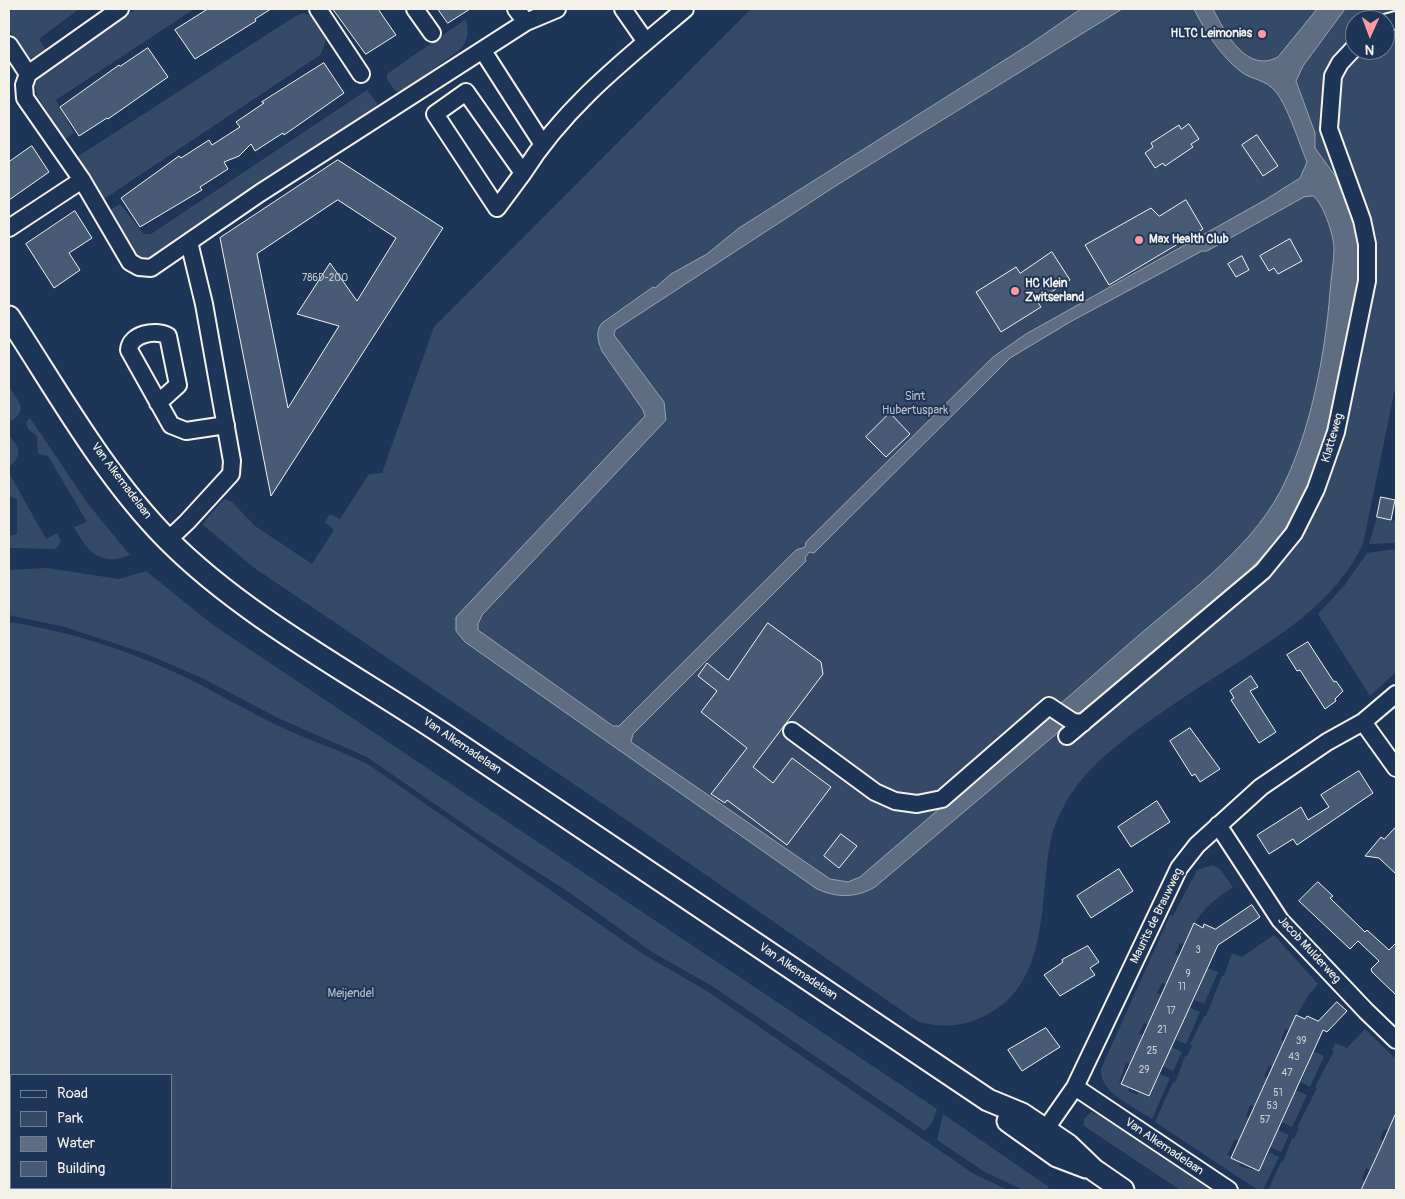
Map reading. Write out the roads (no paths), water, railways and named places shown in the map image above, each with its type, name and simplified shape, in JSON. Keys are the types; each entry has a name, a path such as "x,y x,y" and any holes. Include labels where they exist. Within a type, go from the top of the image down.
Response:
{"main road":[{"name":"Van Alkemadelaan","path":"9,317 108,469 140,510 168,540 255,612 394,701 988,1100 1022,1114 1068,1145 1094,1170 1123,1190"},
{"name":"Van Alkemadelaan","path":"988,1100 1013,1126 1059,1157 1094,1170"}],"street":[{"path":"120,9 28,74 24,86 25,98 82,180 130,262 139,267 151,268 160,264 260,193 526,22 556,9"},
{"path":"318,9 361,74"},
{"path":"415,9 432,33"},
{"path":"516,9 526,22"},
{"path":"623,9 646,42"},
{"path":"523,173 466,92 435,114 497,208 523,173 542,143 588,91 685,9"},
{"path":"9,46 28,74"},
{"path":"483,51 542,143"},
{"name":"Klatteweg","path":"792,731 875,792 895,801 917,804 942,799 1049,706 1074,727 1263,571 1281,552 1294,533 1316,489 1336,432 1367,281 1367,244 1362,220 1329,129 1333,76 1345,58"},
{"path":"9,228 82,180"},
{"path":"168,540 187,522 230,474 232,461 204,304 189,242"},
{"path":"158,403 171,426 180,430 226,425"},
{"name":"Maurits de Brauwweg","path":"1045,1130 1074,1087 1180,868 1197,845 1261,787 1327,742 1363,722 1396,694"},
{"path":"1363,722 1396,768"},
{"name":"Jacob Mulderweg","path":"1218,825 1280,920 1396,1040"},
{"name":"Van Alkemadelaan","path":"1074,1087 1229,1190"}],"water":[{"path":"1081,9 1122,9 837,185 615,330 614,335 664,402 666,420 482,615 478,624 478,630 613,726 619,726 796,550 805,547 806,542 993,357 1026,334 1265,200 1300,178 1307,162 1289,116 1276,92 1263,82 1244,74 1226,58 1208,34 1194,9 1213,9 1230,39 1238,48 1256,60 1267,61 1278,57 1317,9 1345,9 1303,66 1296,81 1315,133 1315,148 1336,177 1352,217 1358,240 1360,276 1344,364 1329,425 1308,487 1282,534 1249,571 875,887 854,895 832,894 817,889 465,642 456,631 456,617 645,416 643,410 602,351 598,340 598,333 602,323 653,287 655,288 671,274 707,254 739,228 1030,44","holes":["1313,196 1317,199 1327,220 1334,248 1328,317 1320,368 1308,421 1300,446 1291,470 1266,514 1232,554 1192,591 860,877 848,882 830,879 631,742 633,734 806,561 805,558 809,552 814,553 1010,358 1070,322 1202,251 1207,251 1304,197"]}],"place":[{"name":"HLTC Leimonias","path":"1262,34"},
{"name":"Max Health Club","path":"1139,240"},
{"name":"HC Klein Zwitserland","path":"1015,291"}],"park label":[{"name":"Sint Hubertuspark","path":"915,404"},
{"name":"Meijendel","path":"351,994"}]}
